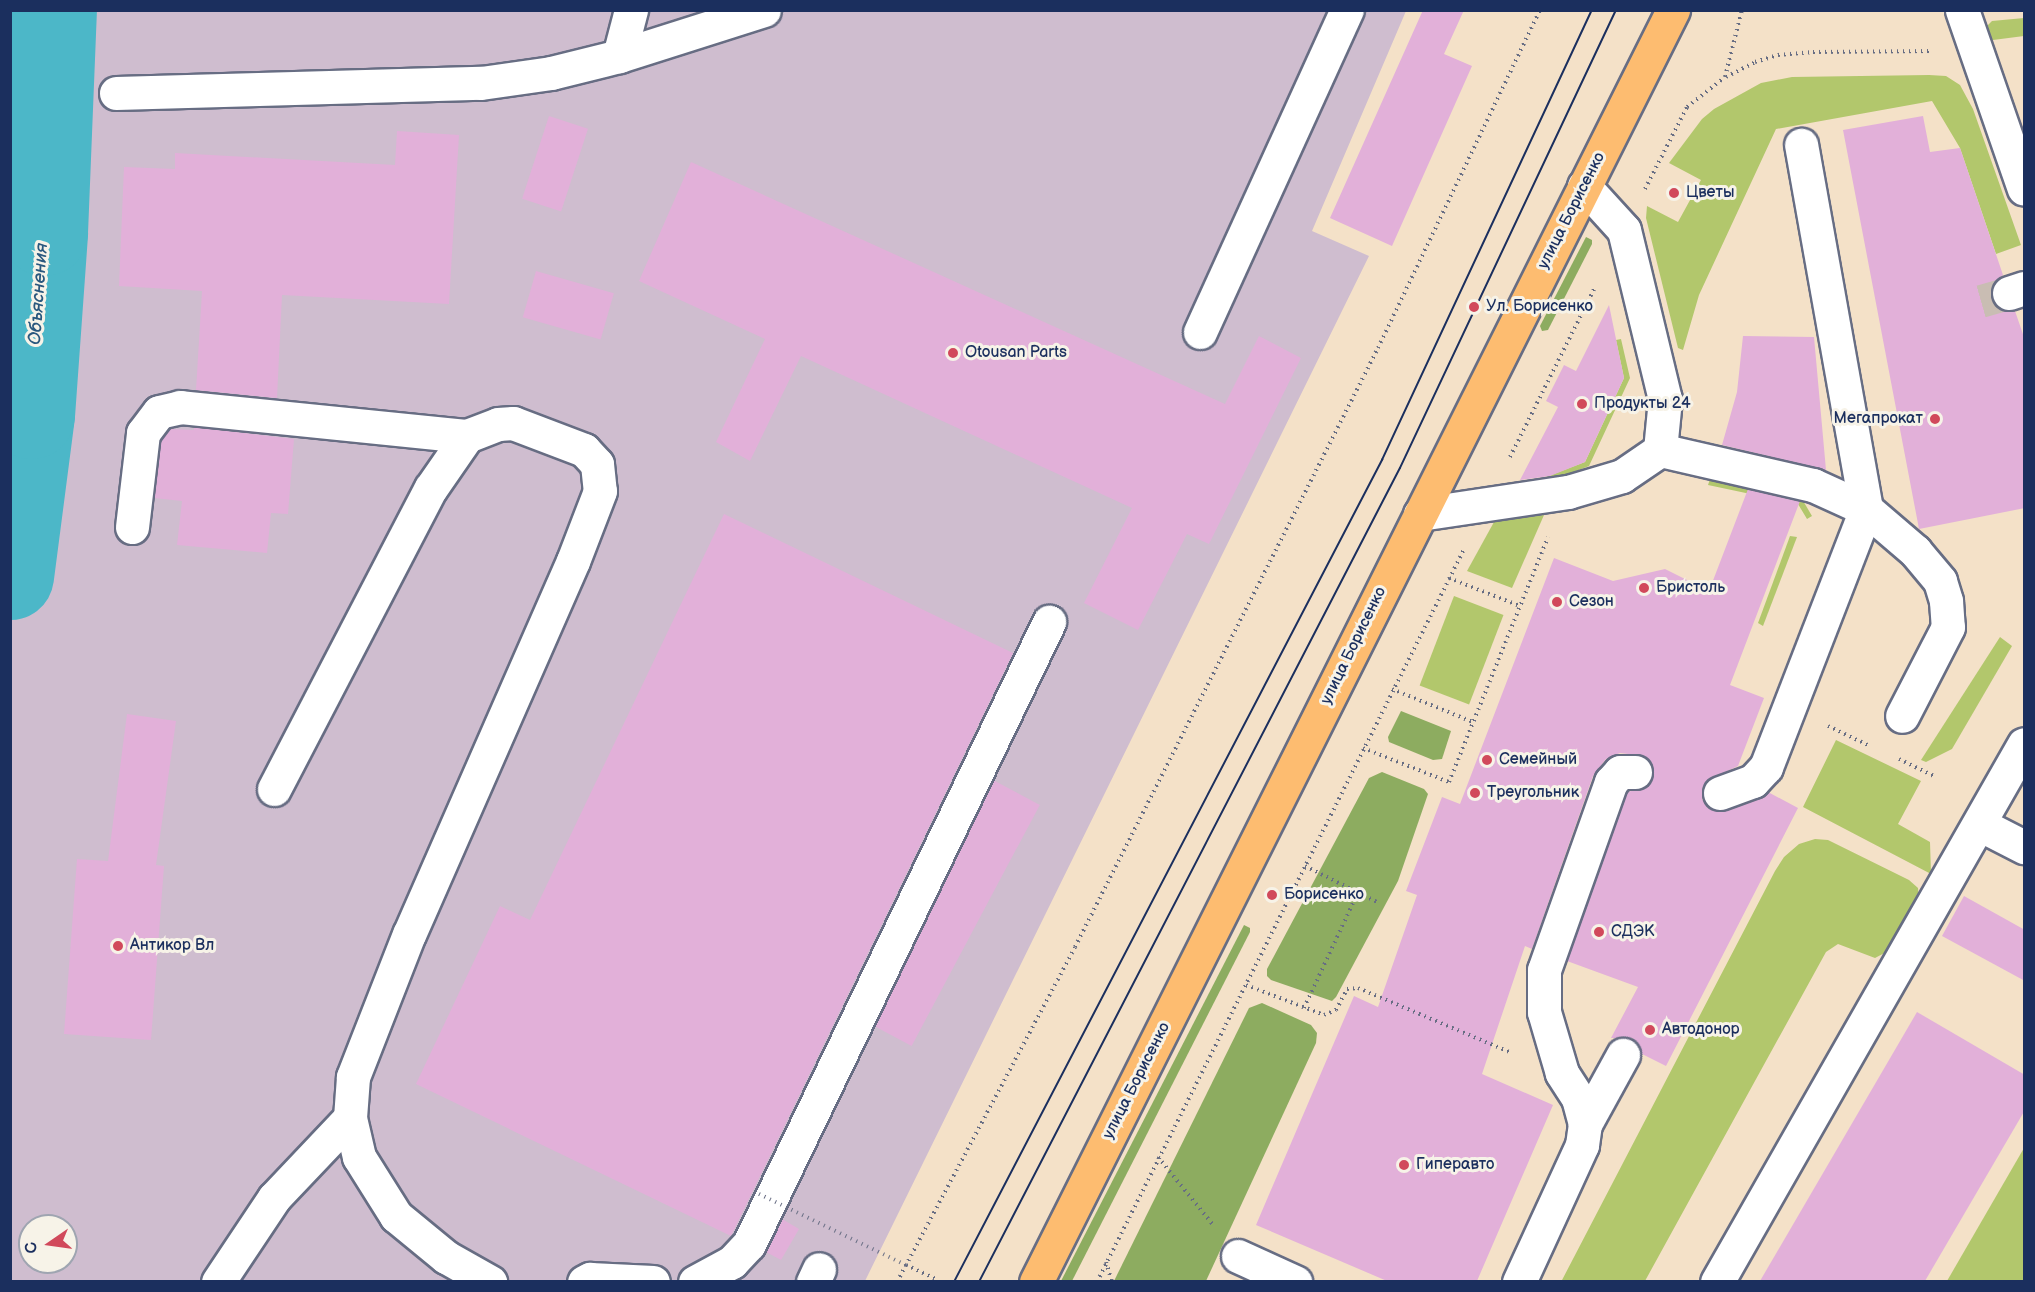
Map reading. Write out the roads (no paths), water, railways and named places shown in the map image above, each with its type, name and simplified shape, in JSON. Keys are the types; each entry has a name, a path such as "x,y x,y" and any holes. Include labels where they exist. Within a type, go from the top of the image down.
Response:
{"main road":[{"name":"улица Борисенко","path":"1036,1281 1673,10"}],"lane":[{"path":"619,56 631,10"},
{"path":"116,93 481,83 551,73 619,56 764,10"},
{"path":"1200,332 1347,10"},
{"path":"1962,10 2025,189"},
{"path":"1720,793 1753,781 1766,767 1866,509 1802,146"},
{"path":"1584,186 1624,230 1665,399 1660,450"},
{"path":"132,527 143,433 159,412 180,407 467,436 498,424 513,423 584,450 597,464 600,491 573,561 409,934 353,1077 350,1118 359,1157 396,1216 446,1257 490,1281"},
{"path":"274,789 431,488 467,436"},
{"path":"1420,514 1568,492 1622,476 1660,450 1814,485 1866,509 1915,551 1940,581 1946,601 1948,627 1902,716"},
{"path":"695,1281 732,1262 749,1244 1049,622"},
{"path":"1717,1281 2025,744"},
{"path":"1585,1124 1578,1098 1562,1072 1544,1012 1544,970 1611,782 1620,772 1635,772"},
{"path":"1979,824 2025,847"},
{"path":"1519,1281 1582,1145 1585,1124 1623,1055"},
{"path":"218,1281 274,1198 350,1118"},
{"path":"1238,1256 1295,1281"},
{"path":"584,1281 590,1279 653,1281"}],"waterway":[{"name":"Объяснения","path":"10,576 31,415 44,232 53,10"}],"tunnel":[{"path":"1981,301 2009,293"}],"tram line":[{"path":"954,1282 1382,460 1592,10"},
{"path":"979,1282 1400,468 1616,10"}],"place":[{"name":"Цветы","path":"1674,193"},
{"name":"Ул. Борисенко","path":"1474,307"},
{"name":"Otousan Parts","path":"953,353"},
{"name":"Продукты 24","path":"1582,404"},
{"name":"Мегапрокат","path":"1935,419"},
{"name":"Бристоль","path":"1644,588"},
{"name":"Сезон","path":"1557,602"},
{"name":"Семейный","path":"1487,760"},
{"name":"Треугольник","path":"1475,793"},
{"name":"Борисенко","path":"1272,895"},
{"name":"СДЭК","path":"1599,932"},
{"name":"Антикор Вл","path":"118,946"},
{"name":"Автодонор","path":"1650,1030"},
{"name":"Гиперавто","path":"1404,1165"}]}
